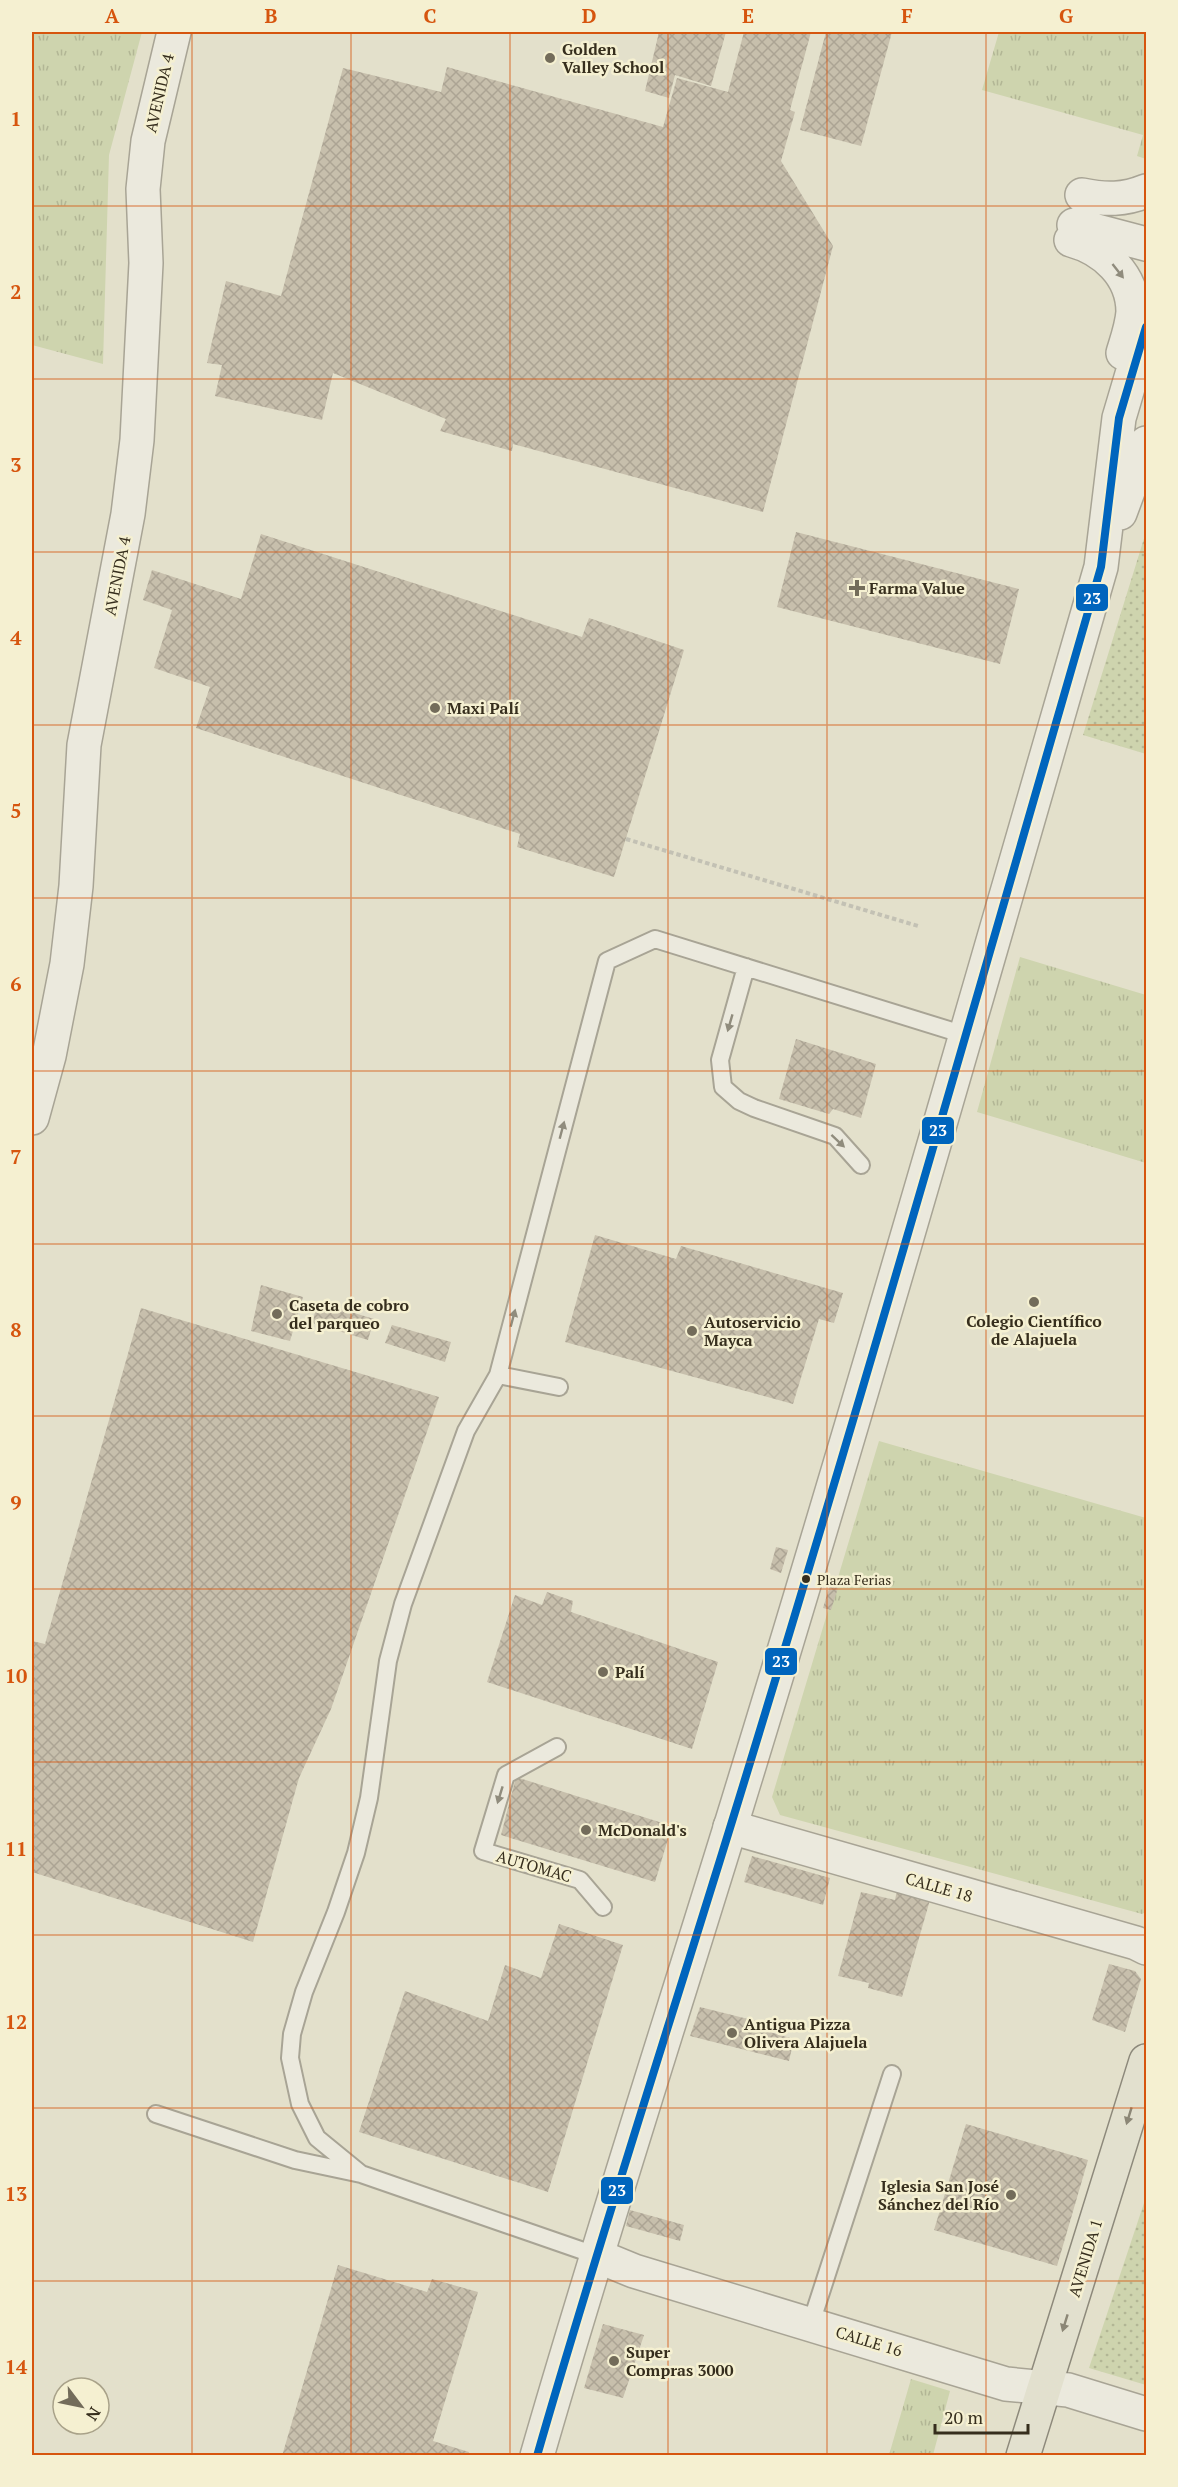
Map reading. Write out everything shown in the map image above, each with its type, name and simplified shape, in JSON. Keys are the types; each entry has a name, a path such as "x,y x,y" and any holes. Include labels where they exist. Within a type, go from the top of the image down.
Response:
{"main road":[{"name":"AVENIDA 1","path":"1023,2456 1146,2061"}],"street":[{"name":"AVENIDA 4","path":"32,1118 49,1056 67,964 76,886 84,745 128,514 137,440 146,262 143,189 148,141 174,32"},
{"path":"1076,217 1101,199 1119,199 1146,191"},
{"path":"1076,217 1146,227"},
{"path":"1076,217 1146,244"},
{"path":"1076,217 1094,248 1122,275 1132,302 1131,326 1109,406 1112,486"},
{"path":"1104,551 1119,418 1146,336"},
{"path":"537,2456 595,2255 730,1827 965,1035 1104,551 1145,452 1138,419 1146,388"},
{"name":"CALLE 18","path":"730,1827 1136,1942 1146,1948"},
{"name":"CALLE 16","path":"595,2255 634,2271 1006,2384 1068,2390 1146,2414"}],"lane":[{"path":"361,2174 317,2138 300,2104 290,2058 292,2034 303,1992 336,1912 356,1853 369,1798 388,1661 403,1604 466,1431 498,1375 607,961 655,939 965,1035"},
{"path":"746,967 720,1060 723,1087 739,1101 754,1108 835,1136 861,1165"},
{"path":"498,1375 558,1387"},
{"name":"AUTOMAC","path":"557,1747 506,1775 483,1851 579,1880 603,1907"},
{"path":"811,2323 892,2074"},
{"path":"156,2114 295,2160 361,2174 595,2255"}],"path":[{"path":"626,839 918,926"}],"green space":[{"path":"32,32 142,32 109,155 103,364 32,345"},
{"path":"999,32 1146,32 1146,159 1137,156 1143,135 982,90"},
{"path":"1146,532 1146,754 1083,735"},
{"path":"1020,957 1146,995 1146,1163 977,1112"},
{"path":"879,1441 1146,1518 1146,1912 1142,1914 780,1815 772,1797"},
{"path":"1146,2197 1146,2385 1089,2368"},
{"path":"911,2379 950,2391 933,2455 889,2455"}],"building":[{"path":"659,32 726,32 711,86 675,75 669,98 645,91"},
{"path":"744,32 811,32 790,110 795,112 781,161 833,246 763,512 513,444 512,451 440,431 446,419 333,373 322,420 215,396 222,365 207,363 226,281 281,296 343,68 441,92 447,67 663,127 677,78 728,92"},
{"path":"826,32 892,32 861,146 800,130"},
{"path":"796,532 1019,589 1000,664 777,607"},
{"name":"Maxi Palí","path":"261,534 582,637 589,618 684,650 614,877 517,847 520,834 196,728 210,687 154,668 172,610 143,600 152,570 241,599"},
{"path":"796,1039 876,1064 861,1118 833,1109 829,1114 779,1099"},
{"name":"Autoservicio Mayca","path":"595,1235 676,1259 681,1246 843,1293 834,1323 819,1319 793,1404 565,1342"},
{"name":"Caseta de cobro del parqueo","path":"261,1285 303,1297 290,1341 251,1331"},
{"path":"318,1302 374,1319 368,1340 312,1323"},
{"path":"141,1308 439,1397 331,1709 299,1778 253,1942 32,1872 32,1641 45,1644"},
{"path":"392,1325 451,1342 445,1362 385,1343"},
{"name":"Plaza Ferias","path":"776,1547 788,1550 781,1573 770,1569"},
{"path":"830,1585 838,1588 831,1610 823,1608"},
{"name":"Palí","path":"547,1592 573,1601 571,1612 718,1662 692,1749 487,1682 515,1595 542,1605"},
{"name":"McDonald's","path":"516,1777 672,1826 655,1882 501,1835"},
{"path":"752,1856 830,1878 823,1905 744,1882"},
{"path":"897,1890 930,1900 902,1997 868,1988 869,1983 838,1976 861,1892 895,1900"},
{"path":"559,1924 623,1945 548,2192 359,2132 405,1991 488,2021 505,1965 541,1978"},
{"path":"1109,1964 1135,1971 1141,1979 1125,2032 1092,2020"},
{"name":"Antigua Pizza Olivera Alajuela","path":"700,2007 760,2022 759,2029 794,2039 789,2061 690,2036"},
{"name":"Iglesia San José Sánchez del Río","path":"966,2124 1088,2160 1057,2266 934,2230"},
{"path":"630,2210 684,2225 680,2241 626,2226"},
{"path":"338,2265 427,2292 432,2279 478,2292 433,2441 469,2452 468,2456 282,2456"},
{"name":"Super Compras 3000","path":"603,2324 644,2335 623,2398 584,2388"}],"transit line":[{"name":"23","path":"537,2456 831,1494 1101,567 1119,418 1146,327"}],"place":[{"name":"Golden Valley School","path":"550,58"},
{"name":"Farma Value","path":"857,588"},
{"name":"Maxi Palí","path":"435,708"},
{"name":"Colegio Científico de Alajuela","path":"1034,1302"},
{"name":"Caseta de cobro del parqueo","path":"277,1314"},
{"name":"Autoservicio Mayca","path":"692,1331"},
{"name":"Plaza Ferias","path":"806,1579"},
{"name":"Palí","path":"603,1672"},
{"name":"McDonald's","path":"586,1830"},
{"name":"Antigua Pizza Olivera Alajuela","path":"732,2033"},
{"name":"Iglesia San José Sánchez del Río","path":"1011,2195"},
{"name":"Super Compras 3000","path":"614,2361"}]}
